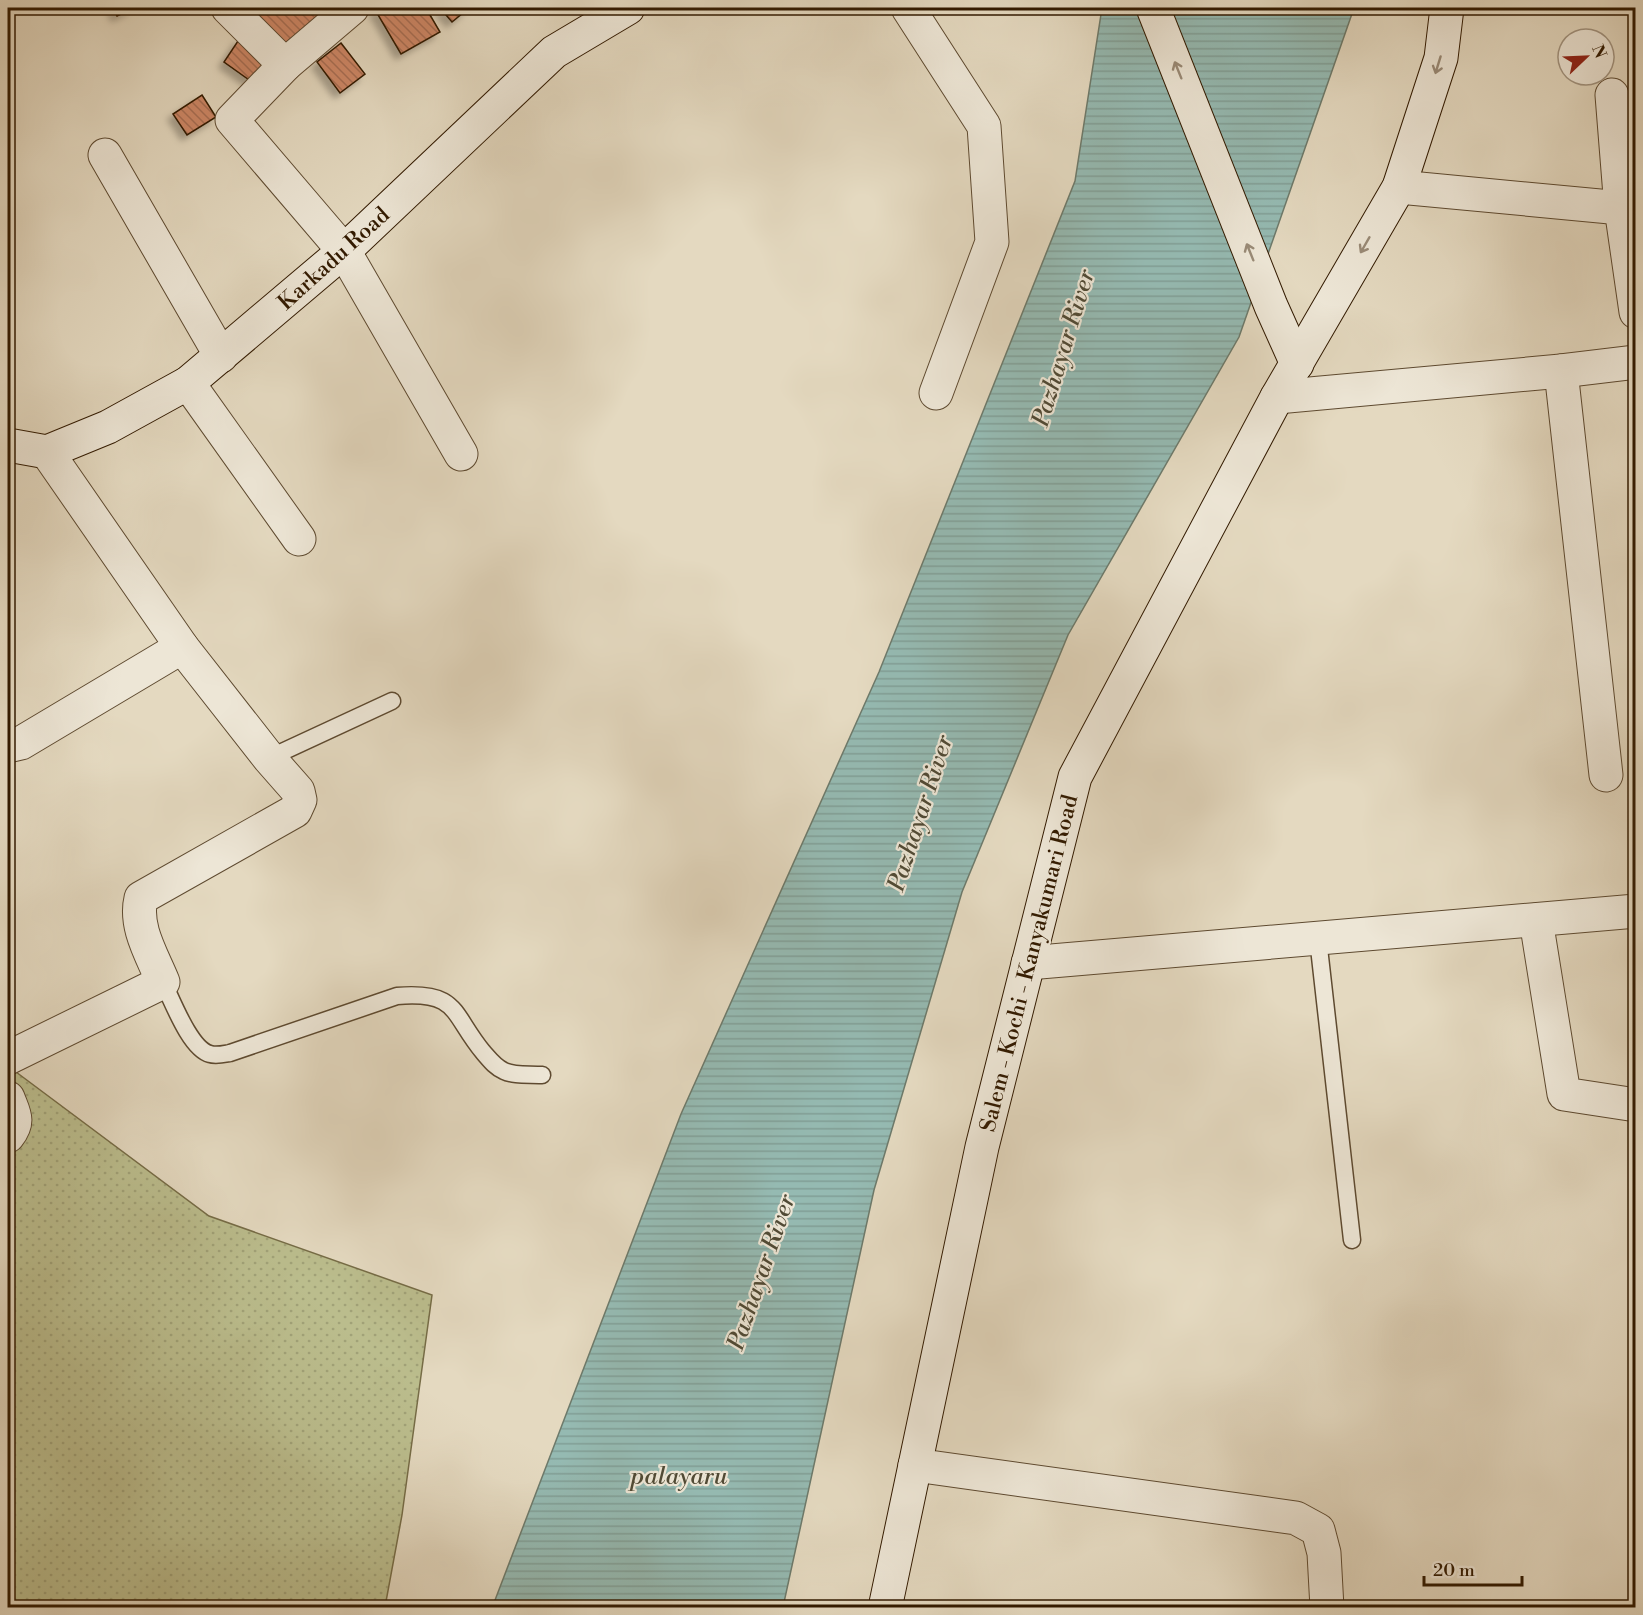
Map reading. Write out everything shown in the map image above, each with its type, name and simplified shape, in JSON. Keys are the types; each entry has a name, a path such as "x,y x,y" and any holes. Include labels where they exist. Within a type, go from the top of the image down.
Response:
{"street":[{"path":"228,8 285,65"},
{"path":"352,8 285,65 232,120 344,251 461,454"},
{"name":"Karkadu Road","path":"47,452 108,426 188,383 344,251 554,52 628,8"},
{"path":"908,8 984,126 992,230 992,242 936,393"},
{"path":"1153,8 1297,364"},
{"name":"Salem - Kochi - Kanyakumari Road","path":"885,1608 982,1147 1075,777 1277,397 1399,187 1441,58 1447,8"},
{"path":"1612,95 1621,208 1635,312"},
{"path":"105,155 221,356"},
{"path":"1399,187 1621,208"},
{"path":"1277,397 1635,362"},
{"path":"1561,371 1606,775"},
{"path":"188,383 299,539"},
{"path":"8,445 47,452 182,647 269,758 298,790 300,800 295,811 141,898 138,910 141,931 163,982 8,1058"},
{"path":"8,747 21,743 182,647"},
{"path":"1028,963 1635,911"},
{"path":"1536,920 1564,1094 1635,1105"},
{"path":"8,1098 15,1116 14,1128 8,1136"},
{"path":"915,1465 1296,1518 1317,1530 1324,1553 1327,1608"}],"lane":[{"path":"269,758 392,701"},
{"path":"1318,939 1352,1240"},
{"path":"163,982 193,1040 203,1051 212,1055 230,1053 397,996 413,995 438,998 456,1010 479,1047 494,1065 507,1072 542,1075"}],"green space":[{"path":"8,1066 209,1216 432,1295 402,1515 385,1607 8,1607"}],"water":[{"name":"palayaru","path":"1102,8 1354,8 1239,337 1068,635 962,892 874,1190 783,1607 492,1608 681,1114 879,672 1075,181"}],"building":[{"path":"113,8 134,8 117,16"},
{"path":"256,8 333,8 294,51 251,13"},
{"path":"374,8 426,8 440,32 401,54"},
{"path":"440,8 469,8 452,22"},
{"path":"240,38 269,58 252,82 224,62"},
{"path":"341,43 365,74 340,93 317,62"},
{"path":"202,95 216,117 187,135 173,114"}],"water label":[{"name":"Pazhayar River","path":"1063,348"},
{"name":"Pazhayar River","path":"920,813"},
{"name":"Pazhayar River","path":"761,1272"}]}
